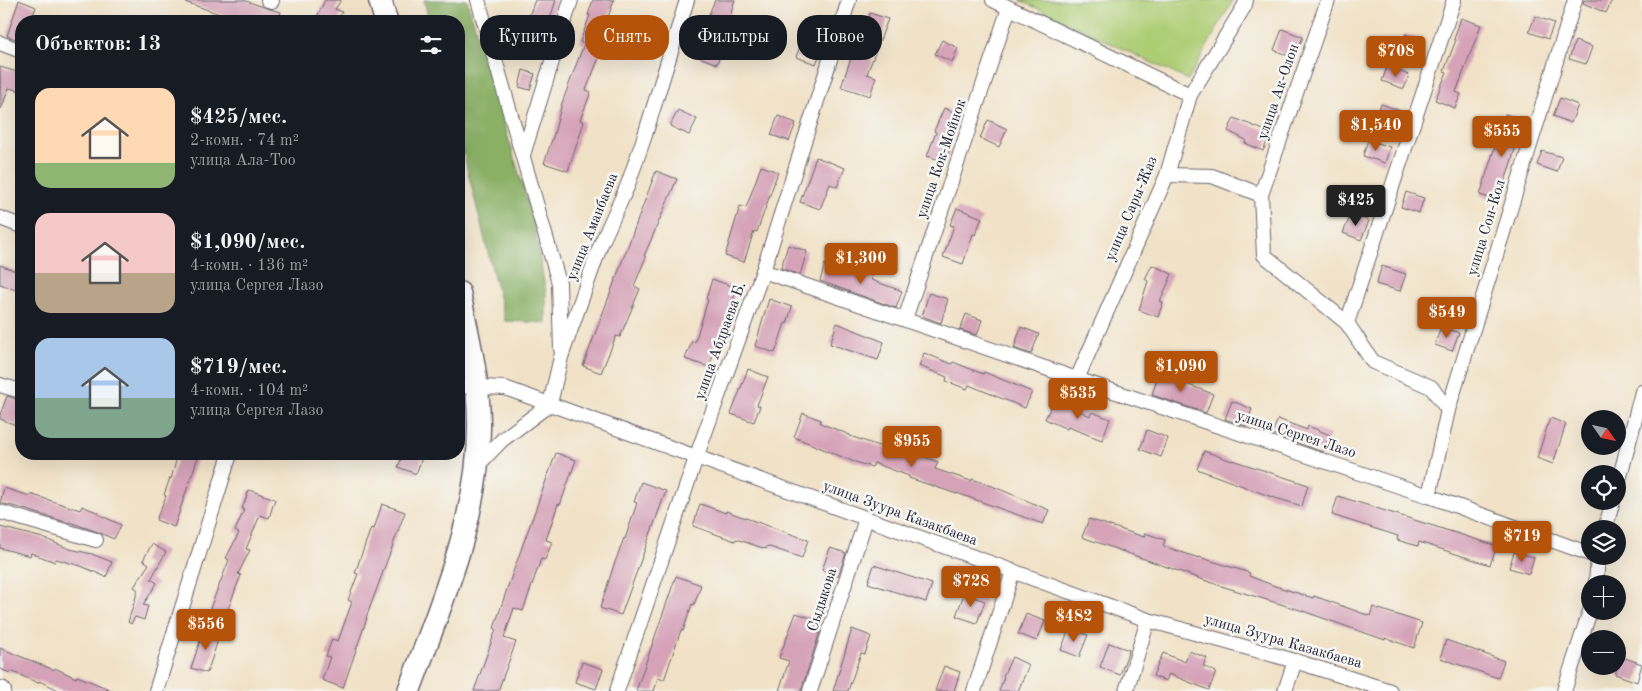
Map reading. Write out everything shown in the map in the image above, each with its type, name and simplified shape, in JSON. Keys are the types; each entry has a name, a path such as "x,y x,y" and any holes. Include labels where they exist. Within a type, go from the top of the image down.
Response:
{"main road":[{"path":"380,0 384,15"},
{"path":"409,691 452,571 469,514 477,467 479,424 468,387 472,353 465,321"}],"street":[{"path":"478,0 559,283 561,357"},
{"path":"523,155 571,0"},
{"name":"улица Аманбаева","path":"550,404 561,357 601,244 627,187 686,0"},
{"name":"улица Абдраева Б.","path":"617,691 696,458 763,271 849,0"},
{"path":"993,0 1190,95"},
{"name":"улица Сары-Жаз","path":"1077,379 1167,175 1190,95 1245,5 1246,0"},
{"name":"улица Ак-Олон","path":"1261,194 1328,0"},
{"path":"1347,323 1454,0"},
{"name":"улица Сон-Кол","path":"1429,496 1448,410 1574,0"},
{"name":"улица Кок-Мойнок","path":"905,320 1009,8"},
{"path":"0,43 15,49"},
{"path":"1167,175 1212,176 1261,194 1264,255 1347,323 1373,362 1431,387 1448,410"},
{"path":"0,218 15,224"},
{"name":"улица Сергея Лазо","path":"763,271 1077,379 1429,496 1581,551"},
{"path":"0,385 15,390"},
{"name":"улица Зуура Казакбаева","path":"468,387 505,388 1148,620 1295,660 1390,691"},
{"path":"1623,465 1642,392"},
{"path":"477,467 502,440 550,404"},
{"path":"156,691 228,460"},
{"path":"0,512 96,540"},
{"name":"Сыдыкова","path":"810,691 866,519"},
{"path":"974,691 1013,572"},
{"path":"1126,691 1148,620"},
{"path":"1564,691 1587,620"},
{"path":"1286,691 1295,660"}],"green space":[{"path":"424,0 467,0 480,43 480,60 485,60 533,220 546,293 546,323 505,321 465,160 465,15 428,15"},
{"path":"1020,0 1233,0 1188,80"}],"building":[{"path":"19,0 36,7 33,15 15,15 15,39 7,36"},
{"path":"186,0 244,0 281,12 280,15 223,15 185,2"},
{"path":"325,0 341,0 335,9 342,12 341,15 318,15"},
{"path":"535,0 556,0 551,15 529,15"},
{"path":"593,0 614,0 609,15 588,15"},
{"path":"715,0 735,0 730,15 709,15"},
{"path":"1584,0 1612,0 1606,13 1583,3"},
{"path":"1535,16 1554,23 1548,39 1529,32"},
{"path":"882,17 888,19 882,35"},
{"path":"1461,18 1481,25 1456,92 1461,94 1455,108 1435,100 1447,72 1444,71 1456,40 1454,39"},
{"path":"585,28 585,60 598,60 586,90 591,92 580,120 584,122 568,171 544,163 562,103 584,44 580,42"},
{"path":"1282,29 1303,37 1294,58 1274,50"},
{"path":"1405,34 1424,41 1418,58 1399,51"},
{"path":"942,40 958,48 952,62 935,54"},
{"path":"1575,41 1592,47 1586,64 1569,59"},
{"path":"706,60 718,60 717,64"},
{"path":"805,60 818,60 816,64"},
{"path":"850,60 872,60 867,74 876,77 870,96 841,87"},
{"path":"0,67 15,71 15,90 9,88 1,109"},
{"path":"1387,67 1409,75 1404,89 1382,81"},
{"path":"523,70 535,74 530,90 519,87"},
{"path":"1560,98 1578,105 1571,123 1553,116"},
{"path":"1381,104 1401,111 1396,127 1375,119"},
{"path":"944,108 962,116 949,145 951,146 946,162 927,156 936,132 934,131"},
{"path":"678,110 697,119 689,135 670,126"},
{"path":"1505,114 1524,120 1499,201 1480,195"},
{"path":"778,116 796,123 789,141 771,135"},
{"path":"1234,118 1271,133 1263,151 1245,143 1246,140 1228,131"},
{"path":"988,120 1007,129 999,147 980,138"},
{"path":"1368,140 1390,147 1385,163 1363,156"},
{"path":"1542,151 1562,157 1557,172 1537,165"},
{"path":"816,157 845,168 837,187 830,184 820,209 800,202"},
{"path":"761,166 778,172 757,232 754,231 744,262 725,256 740,206 746,208"},
{"path":"656,171 677,179 644,256 646,257 634,286 640,289 620,337 616,336 601,373 583,366"},
{"path":"1406,192 1424,198 1419,213 1401,207"},
{"path":"957,208 982,218 975,235 973,234 963,264 943,257 954,226 950,225"},
{"path":"1351,214 1369,221 1361,240 1343,233"},
{"path":"788,245 807,251 800,275 781,268"},
{"path":"825,264 872,276 871,280 902,291 896,308 820,281"},
{"path":"0,265 15,271 15,290 0,284"},
{"path":"1152,265 1172,274 1160,301 1163,302 1158,317 1139,310 1148,281 1145,279"},
{"path":"1382,266 1406,274 1400,291 1376,284"},
{"path":"712,279 737,288 709,367 685,359 692,341 695,342 708,300 706,299"},
{"path":"929,293 948,299 941,323 922,316"},
{"path":"769,299 792,307 775,353 755,346"},
{"path":"966,314 982,320 977,335 960,330"},
{"path":"837,323 884,342 878,360 830,344"},
{"path":"1441,326 1459,333 1452,351 1435,345"},
{"path":"1021,327 1039,334 1031,354 1014,348"},
{"path":"924,353 983,374 984,372 1032,392 1025,408 969,385 967,389 946,381 947,377 919,366"},
{"path":"748,369 768,377 757,405 760,406 754,422 731,414"},
{"path":"1159,372 1182,379 1181,382 1213,394 1206,413 1152,395"},
{"path":"7,396 15,399 15,425 0,419"},
{"path":"1055,399 1090,416 1092,412 1110,419 1102,440 1068,427 1067,429 1045,419"},
{"path":"1232,401 1252,409 1246,426 1225,419"},
{"path":"803,413 821,420 820,423 850,436 916,459 917,454 938,462 935,469 992,486 1049,510 1043,524 909,478 909,476 874,463 872,467 852,461 794,437"},
{"path":"1550,418 1566,424 1553,464 1537,458"},
{"path":"1278,419 1307,430 1308,426 1330,435 1323,452 1272,434"},
{"path":"1147,430 1168,438 1161,457 1140,449"},
{"path":"1204,451 1308,485 1302,506 1197,469"},
{"path":"556,453 576,460 546,540 552,542 545,560 541,559 523,611 514,608 504,638 516,642 498,691 474,691 496,629 494,628 508,586"},
{"path":"176,460 197,460 174,527 156,520"},
{"path":"401,460 421,460 416,474 398,467"},
{"path":"641,482 666,491 621,615 600,608 637,503 634,502"},
{"path":"4,488 80,510 82,506 121,525 114,539 69,522 0,503"},
{"path":"249,490 275,499 269,518 260,515 246,549 250,550 238,574 241,575 225,617 209,611 229,560 226,558 239,533 235,531 244,510 242,509"},
{"path":"1338,496 1497,546 1490,565 1419,542 1418,546 1397,540 1398,536 1332,515"},
{"path":"382,504 405,512 366,618 343,688 322,680 330,657 326,656 332,639 338,641 352,602 348,600 358,574 355,573 371,528 374,529"},
{"path":"700,504 726,513 726,511 808,540 802,558 767,546 766,549 736,539 735,541 693,526"},
{"path":"1089,519 1144,537 1145,533 1165,540 1163,546 1250,573 1249,576 1275,586 1313,598 1314,596 1370,616 1373,607 1422,623 1414,648 1221,586 1082,537"},
{"path":"0,527 43,538 70,549 92,554 112,562 106,577 81,566 56,559 55,562 31,553 30,556 0,548"},
{"path":"152,544 166,552 151,579 157,583 143,605 148,606 144,620 135,617 131,624 128,622 138,590 134,587 149,564 143,560"},
{"path":"830,548 846,553 838,576 822,570"},
{"path":"1514,552 1534,557 1529,574 1509,568"},
{"path":"874,565 932,584 926,602 868,583"},
{"path":"676,576 701,585 683,631 681,630 664,680 658,678 654,691 636,691"},
{"path":"964,594 985,601 977,623 956,616"},
{"path":"796,613 823,622 801,691 779,691 789,661 779,658"},
{"path":"1026,614 1045,621 1037,641 1018,634"},
{"path":"204,629 220,634 207,673 191,668"},
{"path":"852,629 871,636 865,654 861,653 848,691 833,691"},
{"path":"1069,629 1088,635 1079,657 1061,650"},
{"path":"1446,640 1504,661 1498,678 1440,658"},
{"path":"1109,643 1129,650 1120,675 1100,667"},
{"path":"0,648 54,670 55,668 76,678 77,676 114,691 61,691 11,671 10,673 0,669"},
{"path":"1189,651 1207,658 1203,666 1216,672 1209,690 1169,674 1166,681 1153,676 1163,653 1185,662"},
{"path":"1012,657 1029,665 1018,691 999,691 1003,676"},
{"path":"1626,658 1642,664 1637,682 1618,675 1626,675"},
{"path":"582,662 603,669 596,689 575,682"},
{"path":"944,666 960,672 954,691 935,691"}]}
